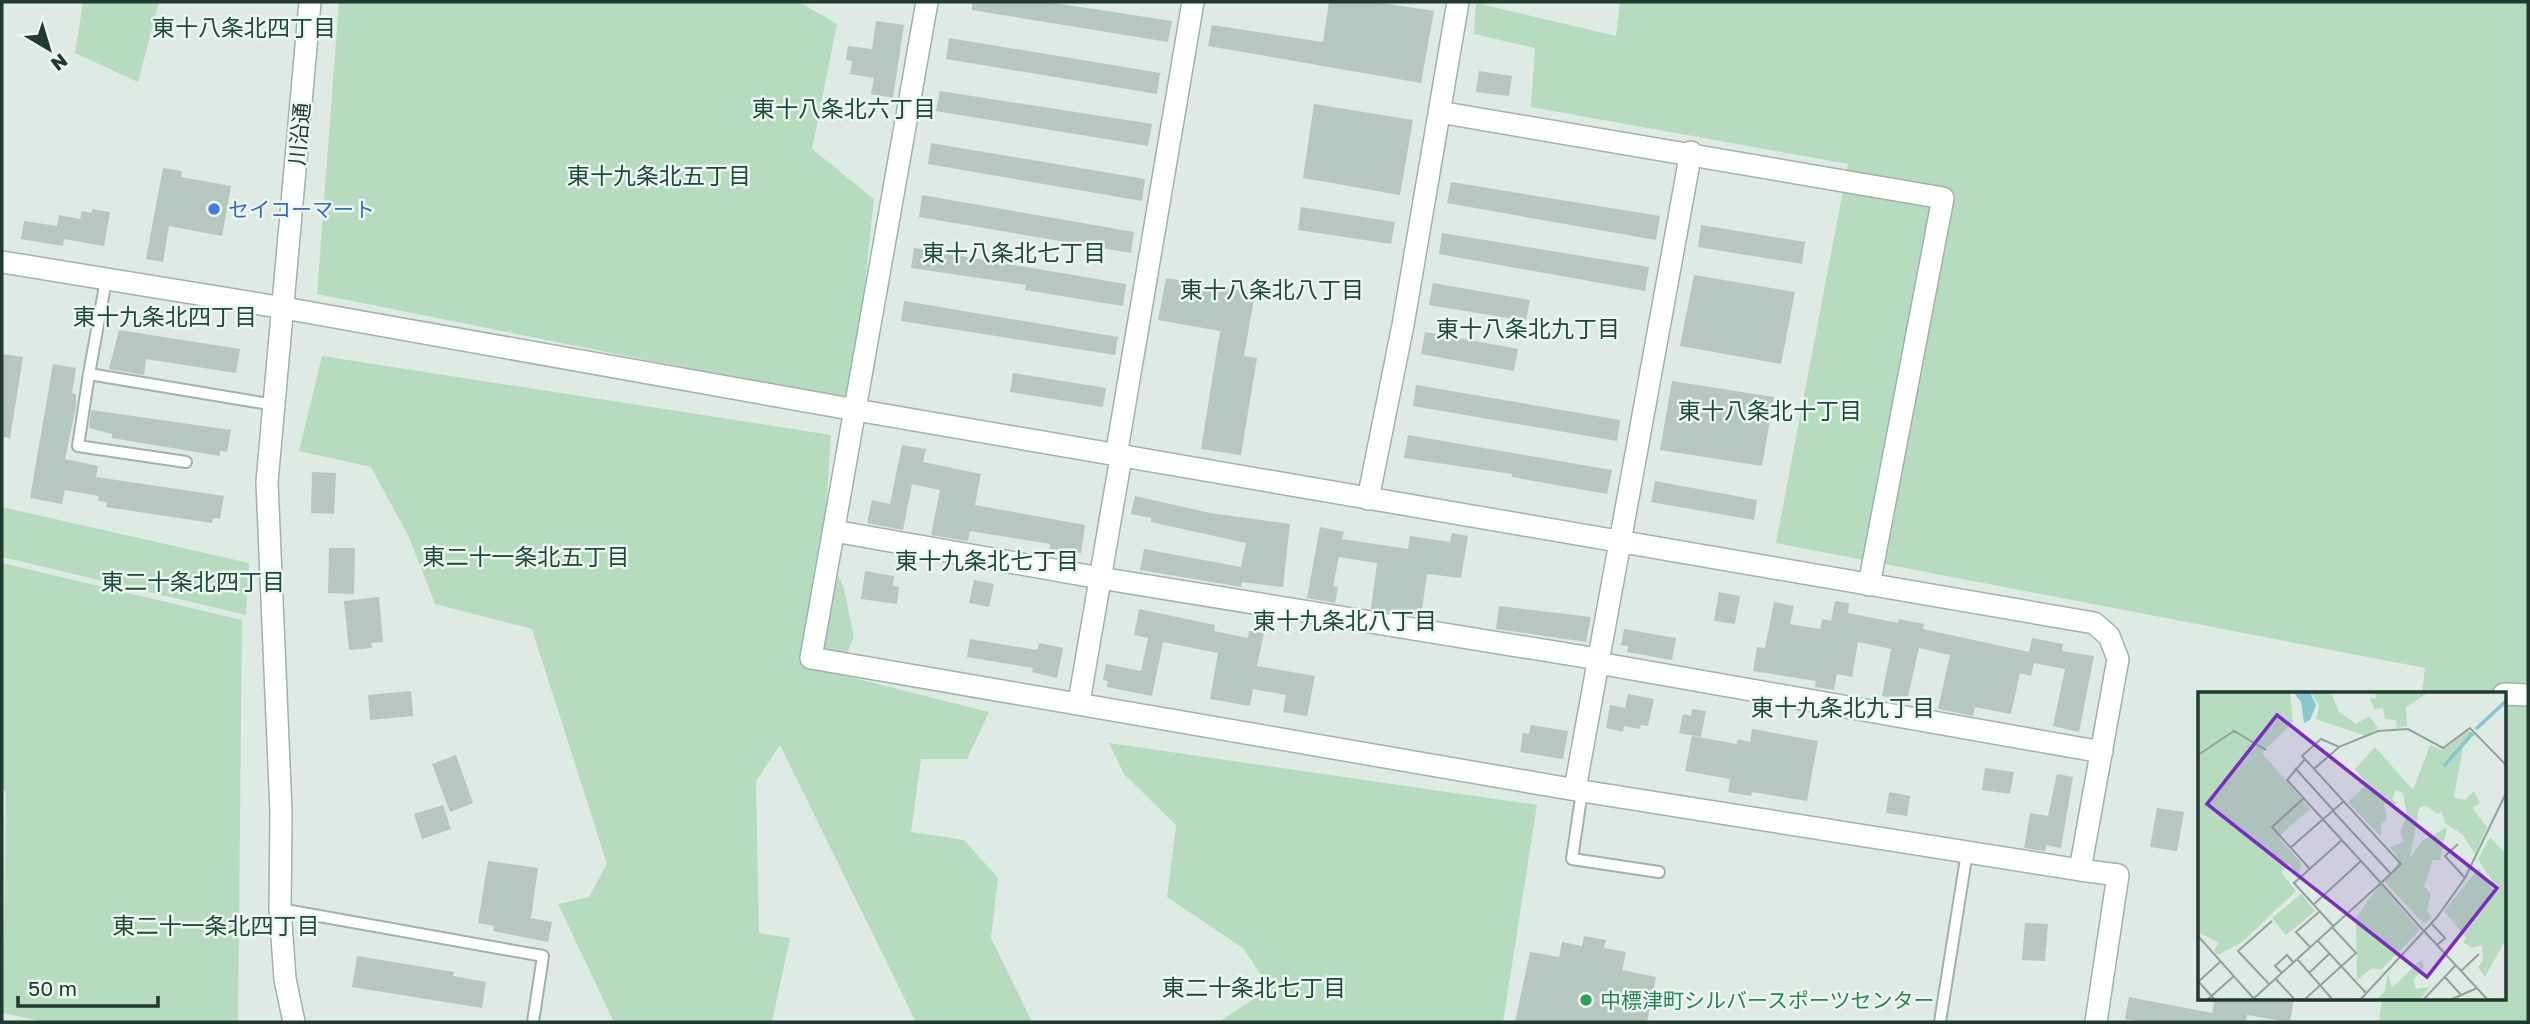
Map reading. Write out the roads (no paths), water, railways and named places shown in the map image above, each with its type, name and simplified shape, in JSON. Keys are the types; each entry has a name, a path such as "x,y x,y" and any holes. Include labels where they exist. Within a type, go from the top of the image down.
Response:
{"street":[{"name":"川沿通","path":"294,1022 285,979 280,909 281,812 267,482 310,2"},
{"path":"927,2 811,658 1578,790 2118,875 2096,1022"},
{"path":"1079,702 1193,2"},
{"path":"1368,499 1403,326 1458,2"},
{"path":"1439,112 1691,152 1943,198 1869,585"},
{"path":"1578,790 1598,661 1691,152"},
{"path":"2,262 2094,624 2109,636 2118,659 2080,870"},
{"path":"834,531 1598,661 2102,752"},
{"path":"2506,694 2528,695"}],"lane":[{"path":"106,280 78,446 186,462"},
{"path":"89,374 275,405"},
{"path":"1578,790 1572,859 1659,872"},
{"path":"1941,1022 1967,852"},
{"path":"280,909 542,957 533,1022"}],"place":[{"name":"セイコーマート","path":"214,209"},
{"name":"中標津町シルバースポーツセンター","path":"1586,1000"}],"district":[{"name":"東十八条北四丁目","path":"244,27"},
{"name":"東十八条北六丁目","path":"844,108"},
{"name":"東十九条北五丁目","path":"659,175"},
{"name":"東十八条北七丁目","path":"1014,252"},
{"name":"東十八条北八丁目","path":"1272,289"},
{"name":"東十九条北四丁目","path":"165,316"},
{"name":"東十八条北九丁目","path":"1528,328"},
{"name":"東十八条北十丁目","path":"1770,410"},
{"name":"東二十一条北五丁目","path":"526,556"},
{"name":"東十九条北七丁目","path":"987,560"},
{"name":"東二十条北四丁目","path":"193,581"},
{"name":"東十九条北八丁目","path":"1345,620"},
{"name":"東十九条北九丁目","path":"1843,707"},
{"name":"東二十一条北四丁目","path":"216,925"},
{"name":"東二十条北七丁目","path":"1254,987"}]}
